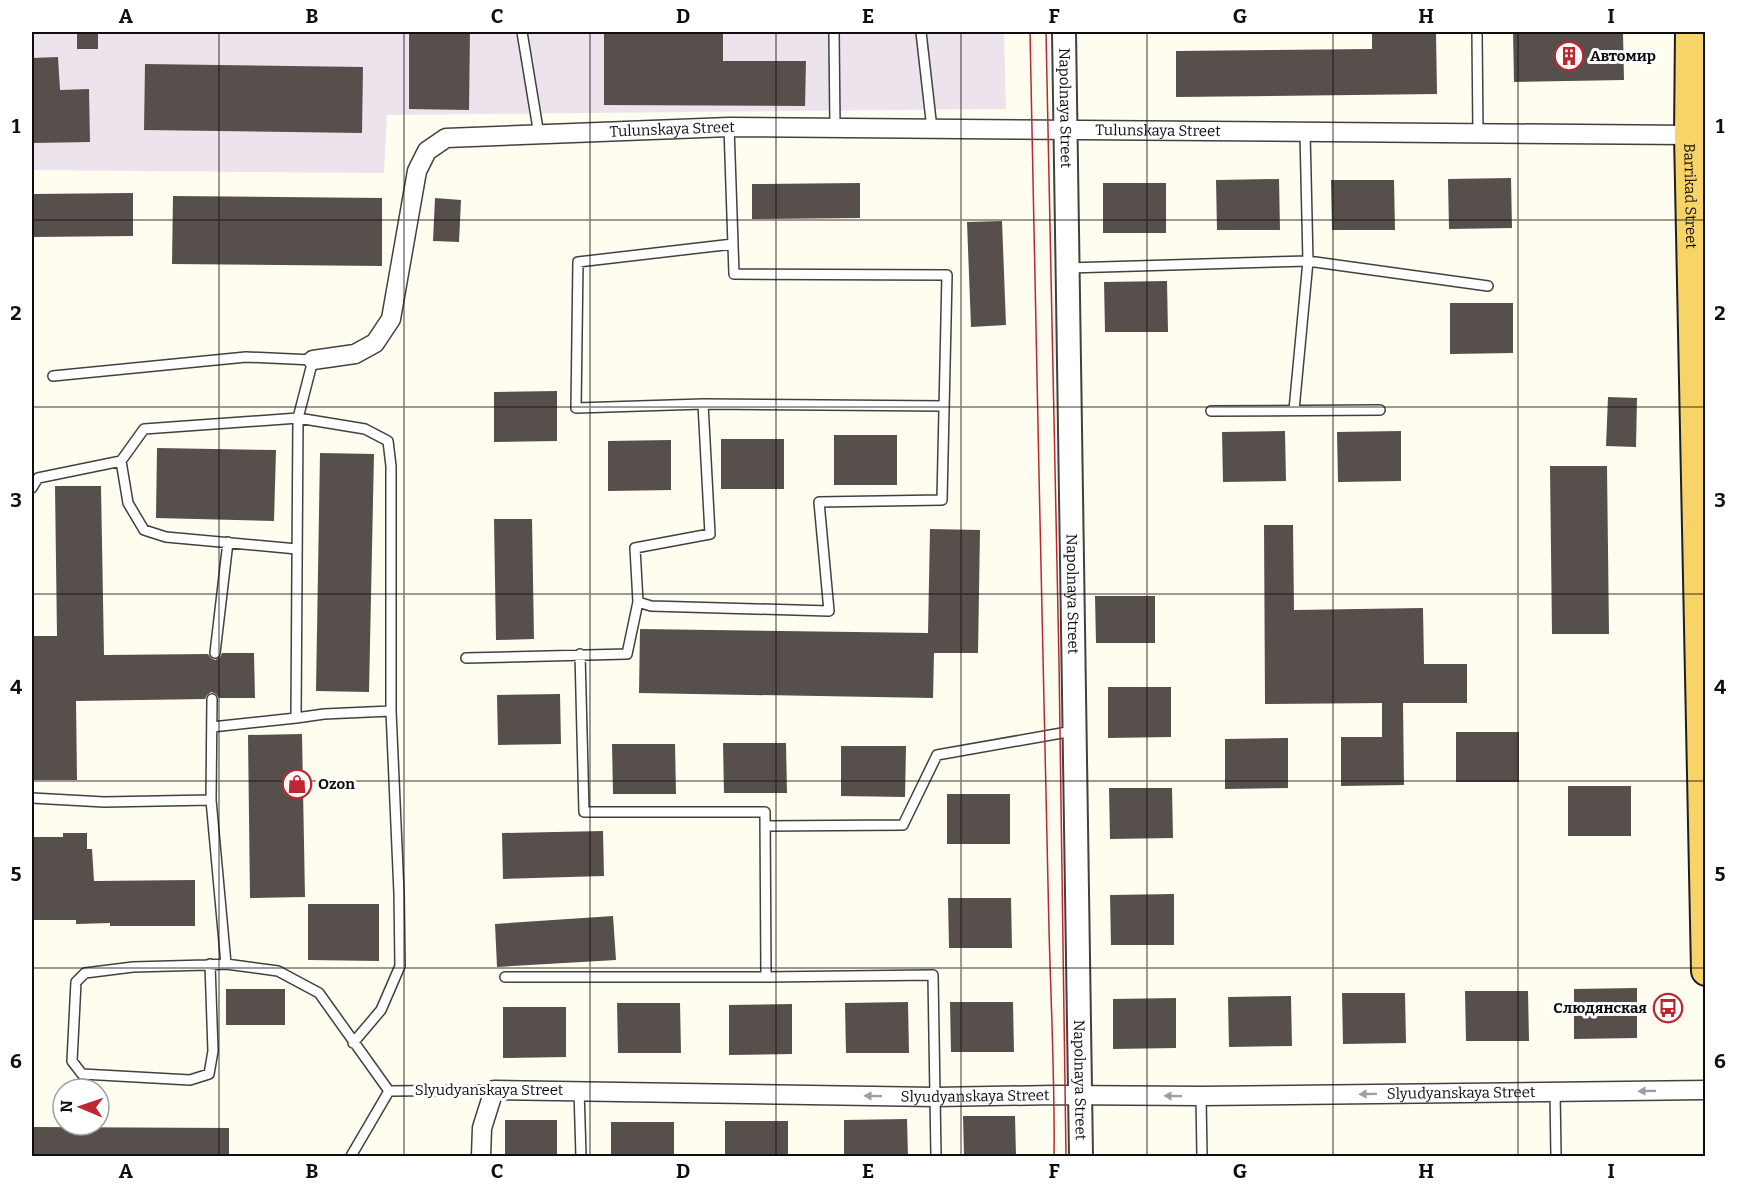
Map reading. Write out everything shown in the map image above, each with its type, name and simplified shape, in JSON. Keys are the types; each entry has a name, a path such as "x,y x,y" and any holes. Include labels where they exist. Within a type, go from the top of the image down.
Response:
{"main road":[{"name":"Barrikad Street","path":"1693,39 1689,135 1700,430 1706,971"}],"street":[{"name":"Napolnaya Street","path":"1064,32 1082,1156"},
{"name":"Tulunskaya Street","path":"314,360 355,354 375,343 391,319 417,171 427,151 446,138 729,127 1689,135"},
{"name":"Slyudyanskaya Street","path":"494,1090 935,1097 1706,1090"},
{"path":"481,1156 482,1128 494,1090"}],"lane":[{"path":"522,32 539,135"},
{"path":"834,32 835,128"},
{"path":"921,32 932,129"},
{"path":"1477,32 1478,134"},
{"path":"638,602 651,606 829,611 819,502 942,500 946,275 734,274 729,127"},
{"path":"1294,410 1308,261 1305,133"},
{"path":"733,244 579,262 576,408 703,404 944,406"},
{"path":"1068,268 1308,261 1488,286"},
{"path":"53,376 246,357 314,360 298,418 296,718"},
{"path":"466,658 627,654 638,602 634,548 710,534 703,404"},
{"path":"1211,411 1380,410"},
{"path":"32,488 38,478 121,461 144,429 298,418 365,429 388,441 391,466 391,711 400,966 381,1010 353,1043"},
{"path":"121,461 128,503 144,530 166,537 297,549"},
{"path":"215,653 228,542"},
{"path":"580,654 584,812 765,812 766,977"},
{"path":"212,699 211,800 226,964"},
{"path":"212,727 324,714 391,711"},
{"path":"765,826 903,825 938,754 1075,731"},
{"path":"32,798 104,802 211,800"},
{"path":"210,964 213,1051 209,1074 190,1080 82,1074 72,1062 76,982 86,974 133,967 210,964 278,971 319,993 389,1091 351,1156"},
{"path":"505,977 933,975 936,1156"},
{"name":"Slyudyanskaya Street","path":"389,1091 494,1090"},
{"path":"579,1090 581,1156"},
{"path":"1555,1092 1556,1156"},
{"path":"1201,1096 1202,1156"}],"shaded area":[{"path":"32,32 1004,32 1006,109 387,115 384,173 32,170"}],"building":[{"path":"77,32 98,32 98,49 77,49"},
{"path":"409,32 470,32 469,110 409,109"},
{"path":"604,32 723,32 723,61 806,61 805,106 604,105"},
{"path":"1372,32 1436,32 1437,94 1176,97 1176,51 1372,49"},
{"name":"Автомир","path":"1513,32 1623,32 1624,80 1514,82"},
{"path":"58,57 60,90 89,89 90,142 32,143 32,58"},
{"path":"145,64 363,67 362,133 144,130"},
{"path":"1511,178 1512,228 1449,229 1448,179"},
{"path":"1279,179 1280,230 1217,230 1216,180"},
{"path":"1331,180 1394,180 1395,230 1332,230"},
{"path":"860,183 860,218 752,219 752,184"},
{"path":"1103,183 1166,183 1166,233 1103,233"},
{"path":"133,193 133,236 32,237 32,194"},
{"path":"173,196 382,198 382,266 172,264"},
{"path":"435,198 461,200 459,242 433,241"},
{"path":"1002,221 1006,325 971,327 967,222"},
{"path":"1167,281 1168,332 1105,332 1104,282"},
{"path":"1450,303 1513,303 1513,353 1450,354"},
{"path":"557,391 557,441 494,442 494,392"},
{"path":"1608,397 1637,398 1636,447 1606,446"},
{"path":"1285,431 1286,481 1223,482 1222,432"},
{"path":"1401,431 1401,481 1338,482 1337,432"},
{"path":"834,435 897,435 897,485 834,485"},
{"path":"721,439 784,439 784,489 721,489"},
{"path":"671,440 671,490 608,491 608,441"},
{"path":"157,448 276,450 274,521 156,518"},
{"path":"320,453 374,454 369,692 316,691"},
{"path":"1550,466 1607,466 1609,634 1552,634"},
{"path":"55,486 101,486 104,655 208,654 215,660 222,653 254,653 255,698 219,698 211,692 205,699 76,701 77,780 32,780 32,636 57,636"},
{"path":"494,519 532,519 534,639 496,640"},
{"path":"1264,525 1293,525 1294,610 1423,608 1424,664 1467,664 1467,703 1403,703 1404,785 1341,786 1341,737 1382,737 1382,703 1265,704"},
{"path":"930,529 980,530 978,653 934,653 933,698 639,693 640,629 928,633"},
{"path":"1095,596 1155,596 1155,643 1096,643"},
{"path":"1108,687 1171,687 1171,737 1108,738"},
{"path":"560,694 561,744 498,745 497,695"},
{"path":"1456,732 1519,732 1519,782 1456,782"},
{"path":"302,734 305,897 250,898 248,735"},
{"path":"1288,738 1288,788 1225,789 1225,739"},
{"path":"723,743 786,743 787,793 724,793"},
{"path":"612,744 675,744 676,794 613,794"},
{"path":"841,746 906,746 905,797 841,796"},
{"path":"1568,786 1631,786 1631,836 1568,836"},
{"path":"1109,788 1172,788 1173,838 1110,839"},
{"path":"947,794 1010,794 1010,844 947,844"},
{"path":"603,831 604,876 503,879 502,833"},
{"path":"63,833 87,833 87,849 92,849 94,881 195,880 195,926 110,926 110,923 76,924 76,920 32,920 32,837 63,837"},
{"path":"1174,894 1174,945 1111,945 1110,895"},
{"path":"948,898 1011,898 1012,948 949,948"},
{"path":"308,904 379,904 379,961 308,960"},
{"path":"613,916 616,960 497,967 495,924"},
{"path":"1637,988 1637,1038 1574,1039 1574,989"},
{"path":"226,989 285,989 285,1025 226,1025"},
{"path":"1465,991 1528,991 1529,1041 1466,1041"},
{"path":"1342,993 1405,993 1406,1043 1343,1044"},
{"path":"1291,996 1292,1046 1229,1047 1228,997"},
{"path":"1176,998 1176,1048 1113,1049 1113,999"},
{"path":"908,1002 909,1053 846,1053 845,1003"},
{"path":"950,1002 1013,1002 1014,1052 951,1052"},
{"path":"617,1003 680,1003 681,1053 618,1053"},
{"path":"792,1004 792,1054 729,1055 729,1005"},
{"path":"503,1007 566,1007 566,1057 503,1058"},
{"path":"963,1116 1015,1116 1016,1156 964,1156"},
{"path":"907,1119 908,1156 844,1156 844,1120"},
{"path":"505,1120 557,1120 557,1156 505,1156"},
{"path":"725,1121 788,1121 788,1156 725,1156"},
{"path":"611,1122 674,1122 674,1156 611,1156"},
{"path":"32,1127 51,1127 51,1137 111,1137 111,1127 229,1128 229,1156 32,1156"}],"tram line":[{"path":"1030,32 1054,1156"},
{"path":"1046,32 1066,1156"}],"place":[{"name":"Автомир","path":"1569,56"},
{"name":"Ozon","path":"297,784"},
{"name":"Слюдянская","path":"1668,1008"}]}
